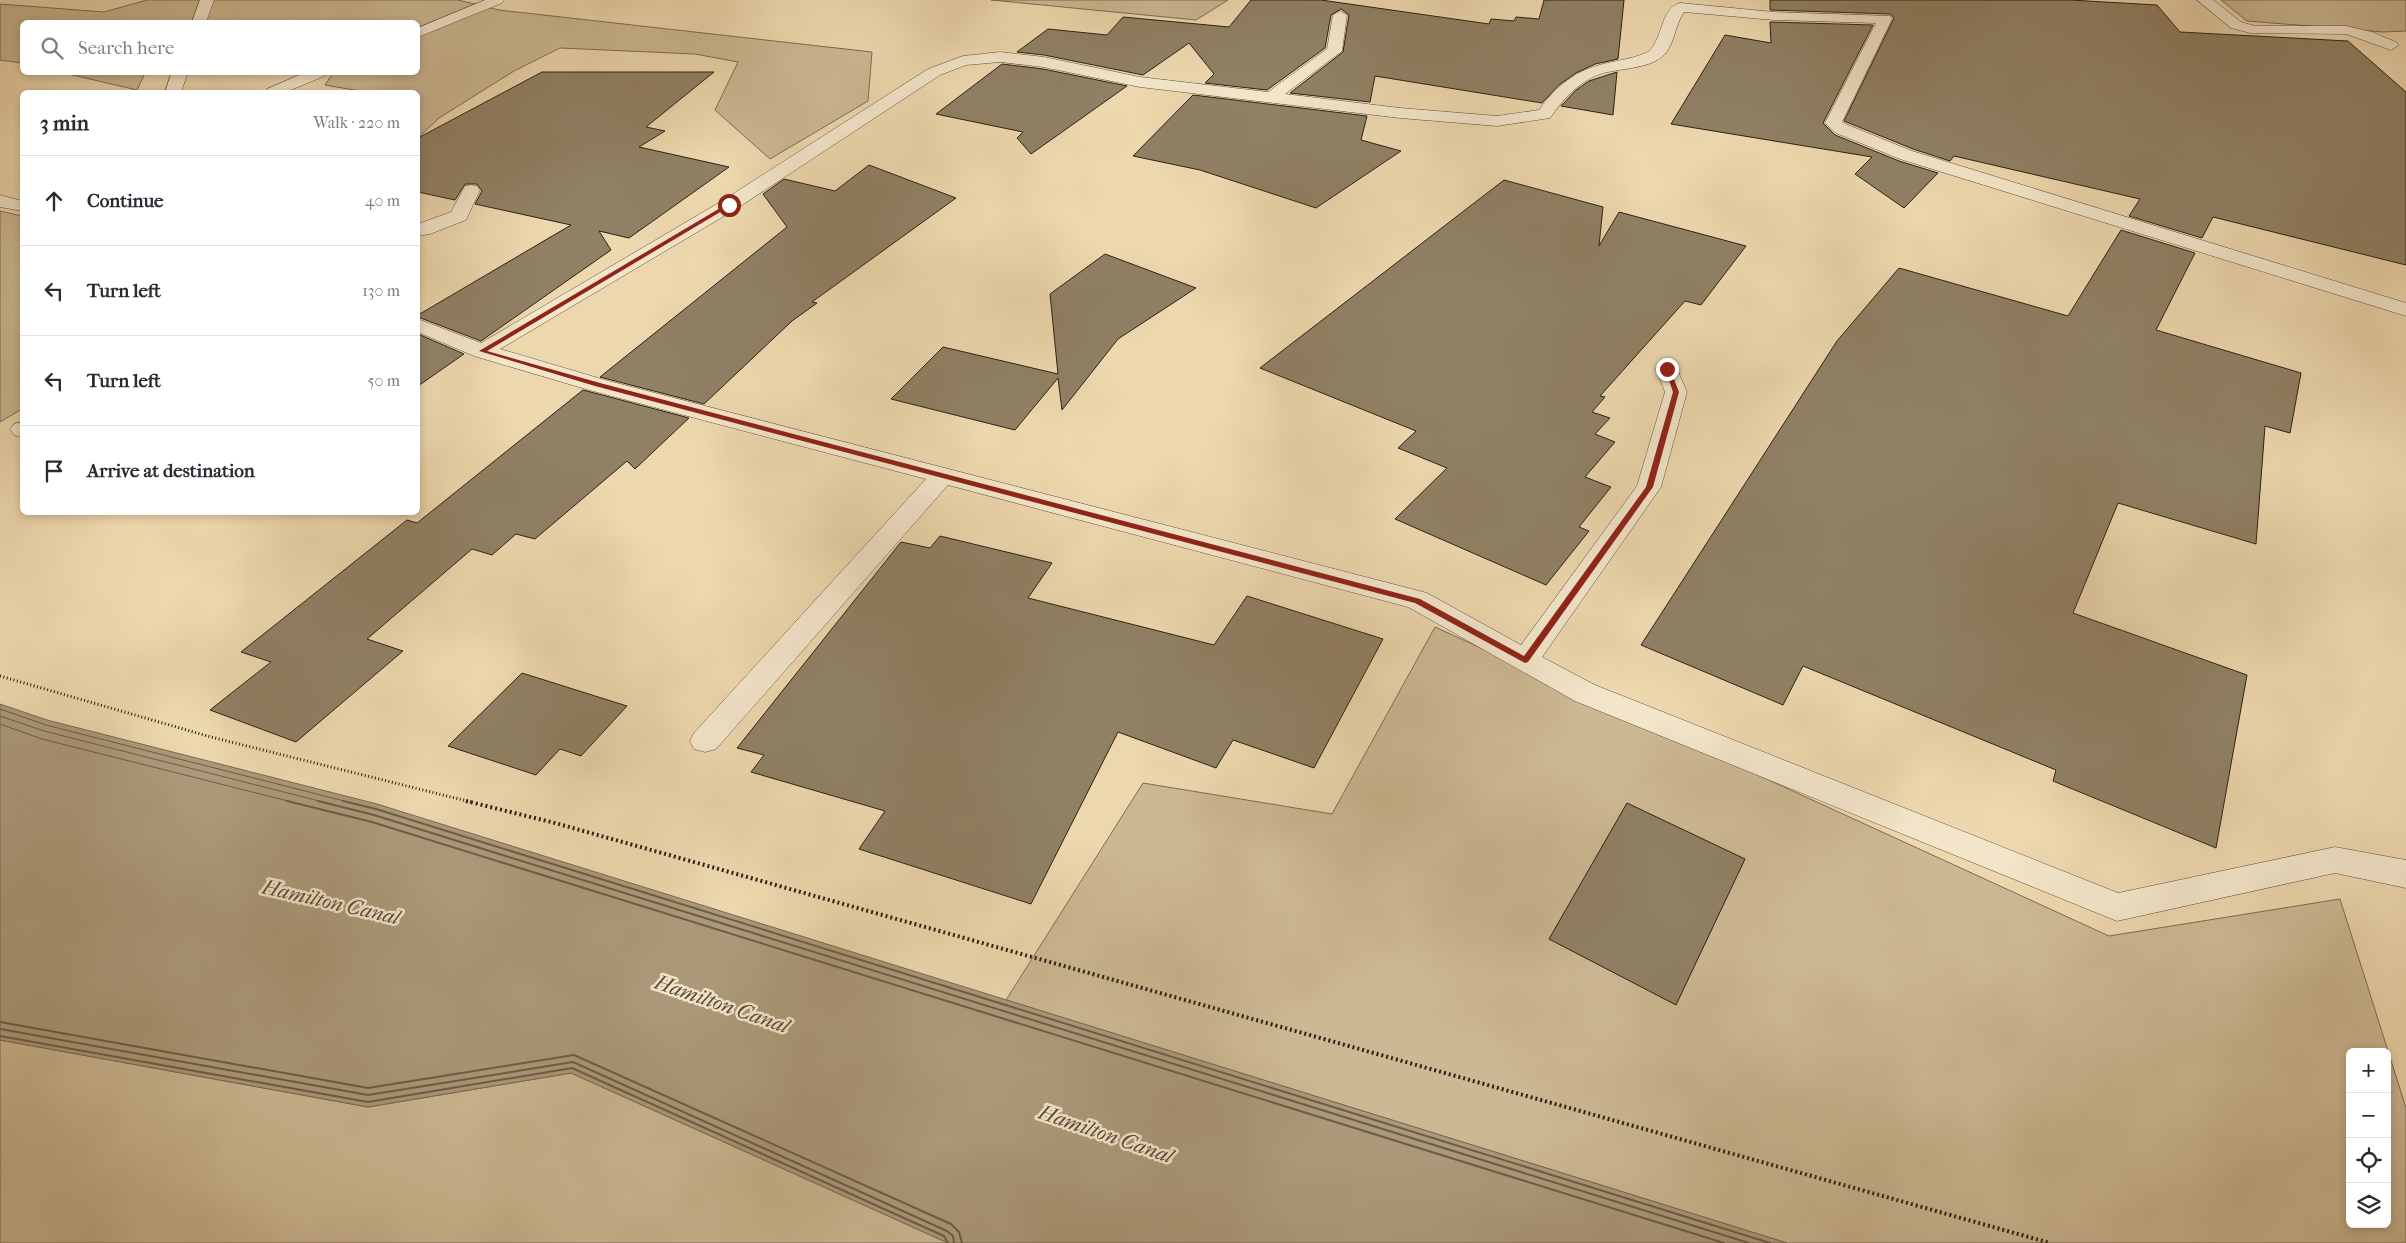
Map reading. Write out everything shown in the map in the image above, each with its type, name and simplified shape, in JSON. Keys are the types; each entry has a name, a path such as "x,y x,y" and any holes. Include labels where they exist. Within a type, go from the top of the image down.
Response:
{"street":[{"path":"200,20 207,0"},
{"path":"420,32 498,0"},
{"path":"2204,0 2236,25 2255,30 2346,30 2399,44 2402,58"},
{"path":"482,351 729,205 934,72 963,61 1000,57 1044,62 1070,69 1140,82 1400,112 1497,121 1544,114 1565,86 1590,72 1638,61 1658,52 1672,26 1673,13 1680,7 1774,16 1889,12 1833,123 1842,129 1906,155 2406,310"},
{"path":"1273,96 1334,51 1340,15"},
{"path":"174,90 179,75"},
{"path":"278,90 315,75"},
{"path":"420,230 459,216 471,190"},
{"path":"0,201 20,206"},
{"path":"420,326 482,351 597,385 1417,600 1585,694 2117,907 2335,860 2406,874"},
{"path":"1525,660 1649,487 1676,392 1667,369"},
{"path":"705,741 942,476"}],"path":[{"path":"0,676 211,737 555,822 2050,1243"}],"shaded area":[{"path":"147,0 458,0 499,10 872,52 868,101 770,159 715,110 738,62 695,54 560,48 514,71 439,118 420,136 420,90 354,90 325,85 332,75 420,75 420,20 20,20 20,63 0,60 0,4 104,12"},
{"path":"991,0 1228,0 1196,20"},
{"path":"2221,0 2406,0 2406,31 2383,32 2247,21"},
{"path":"73,75 144,75 137,90"},
{"path":"0,211 20,216 20,410 0,422"},
{"path":"1435,627 2109,936 2340,899 2387,1048 2346,1048 2346,1228 2391,1228 2391,1060 2406,1108 2406,1243 1787,1243 1006,1000 1143,783 1332,814"},
{"path":"0,1040 368,1107 571,1073 948,1243 0,1243"}],"water":[{"name":"Hamilton Canal","path":"0,704 47,720 377,804 1787,1243 948,1243 571,1073 368,1107 0,1040"}],"building":[{"path":"1251,0 1321,0 1489,24 1491,19 1514,21 1516,17 1539,19 1544,0 1624,0 1618,59 1595,64 1576,73 1559,85 1542,103 1375,76 1370,102 1290,93 1343,52 1349,15 1341,9 1331,15 1325,48 1267,90 1205,83 1214,74 1189,43 1143,75 1044,55 1017,52 1048,29 1107,35 1123,17 1229,27"},
{"path":"1770,0 2070,0 2157,5 2180,32 2348,41 2406,92 2406,265 2213,217 2202,238 2129,216 2140,199 1954,156 1950,161 1913,149 1844,121 1894,18 1890,14 1770,10"},
{"path":"1770,22 1873,25 1823,123 1835,135 1899,161 1938,173 1904,208 1855,174 1872,157 1671,124 1725,35 1771,43"},
{"path":"1002,64 1043,69 1127,86 1031,154 1017,138 1023,132 936,114"},
{"path":"542,72 714,72 646,127 665,131 639,147 729,167 629,238 599,231 611,250 481,341 420,318 420,314 571,225 475,204 482,191 477,184 465,184 455,200 420,192 420,137"},
{"path":"1617,72 1613,115 1561,106 1576,90 1589,81"},
{"path":"1193,95 1367,116 1361,140 1401,151 1316,208 1200,170 1133,156"},
{"path":"869,165 956,198 812,302 817,303 792,321 704,404 600,377 787,227 763,194 784,179 835,191"},
{"path":"1504,180 1603,207 1599,246 1619,212 1746,246 1701,305 1685,301 1600,396 1605,397 1592,412 1610,418 1595,434 1615,442 1585,477 1611,487 1579,527 1589,531 1546,585 1395,519 1447,468 1398,448 1416,431 1260,368"},
{"path":"2121,230 2195,253 2156,330 2301,373 2290,433 2265,426 2256,544 2118,503 2073,613 2247,675 2216,848 2053,781 2056,770 1803,666 1783,705 1641,645 1837,341 1899,268 2068,316"},
{"path":"1105,254 1196,288 1118,339 1062,410 1058,378 1015,430 891,399 943,347 1058,374 1050,294"},
{"path":"420,335 464,354 420,385"},
{"path":"583,390 689,418 635,469 627,461 535,539 516,534 492,555 472,549 367,639 403,651 296,742 210,710 271,662 241,652 407,520 417,523"},
{"path":"940,536 1052,563 1028,598 1214,645 1247,596 1383,639 1314,768 1233,740 1216,768 1118,732 1031,904 859,849 885,811 751,772 764,755 737,748 901,542 930,548"},
{"path":"522,673 627,706 581,756 560,749 536,775 448,746"},
{"path":"1627,803 1745,859 1676,1005 1549,939"}],"route":[{"path":"729,205 482,351 597,385 1323,577 1417,600 1525,660 1649,487 1676,392 1667,369"}]}
